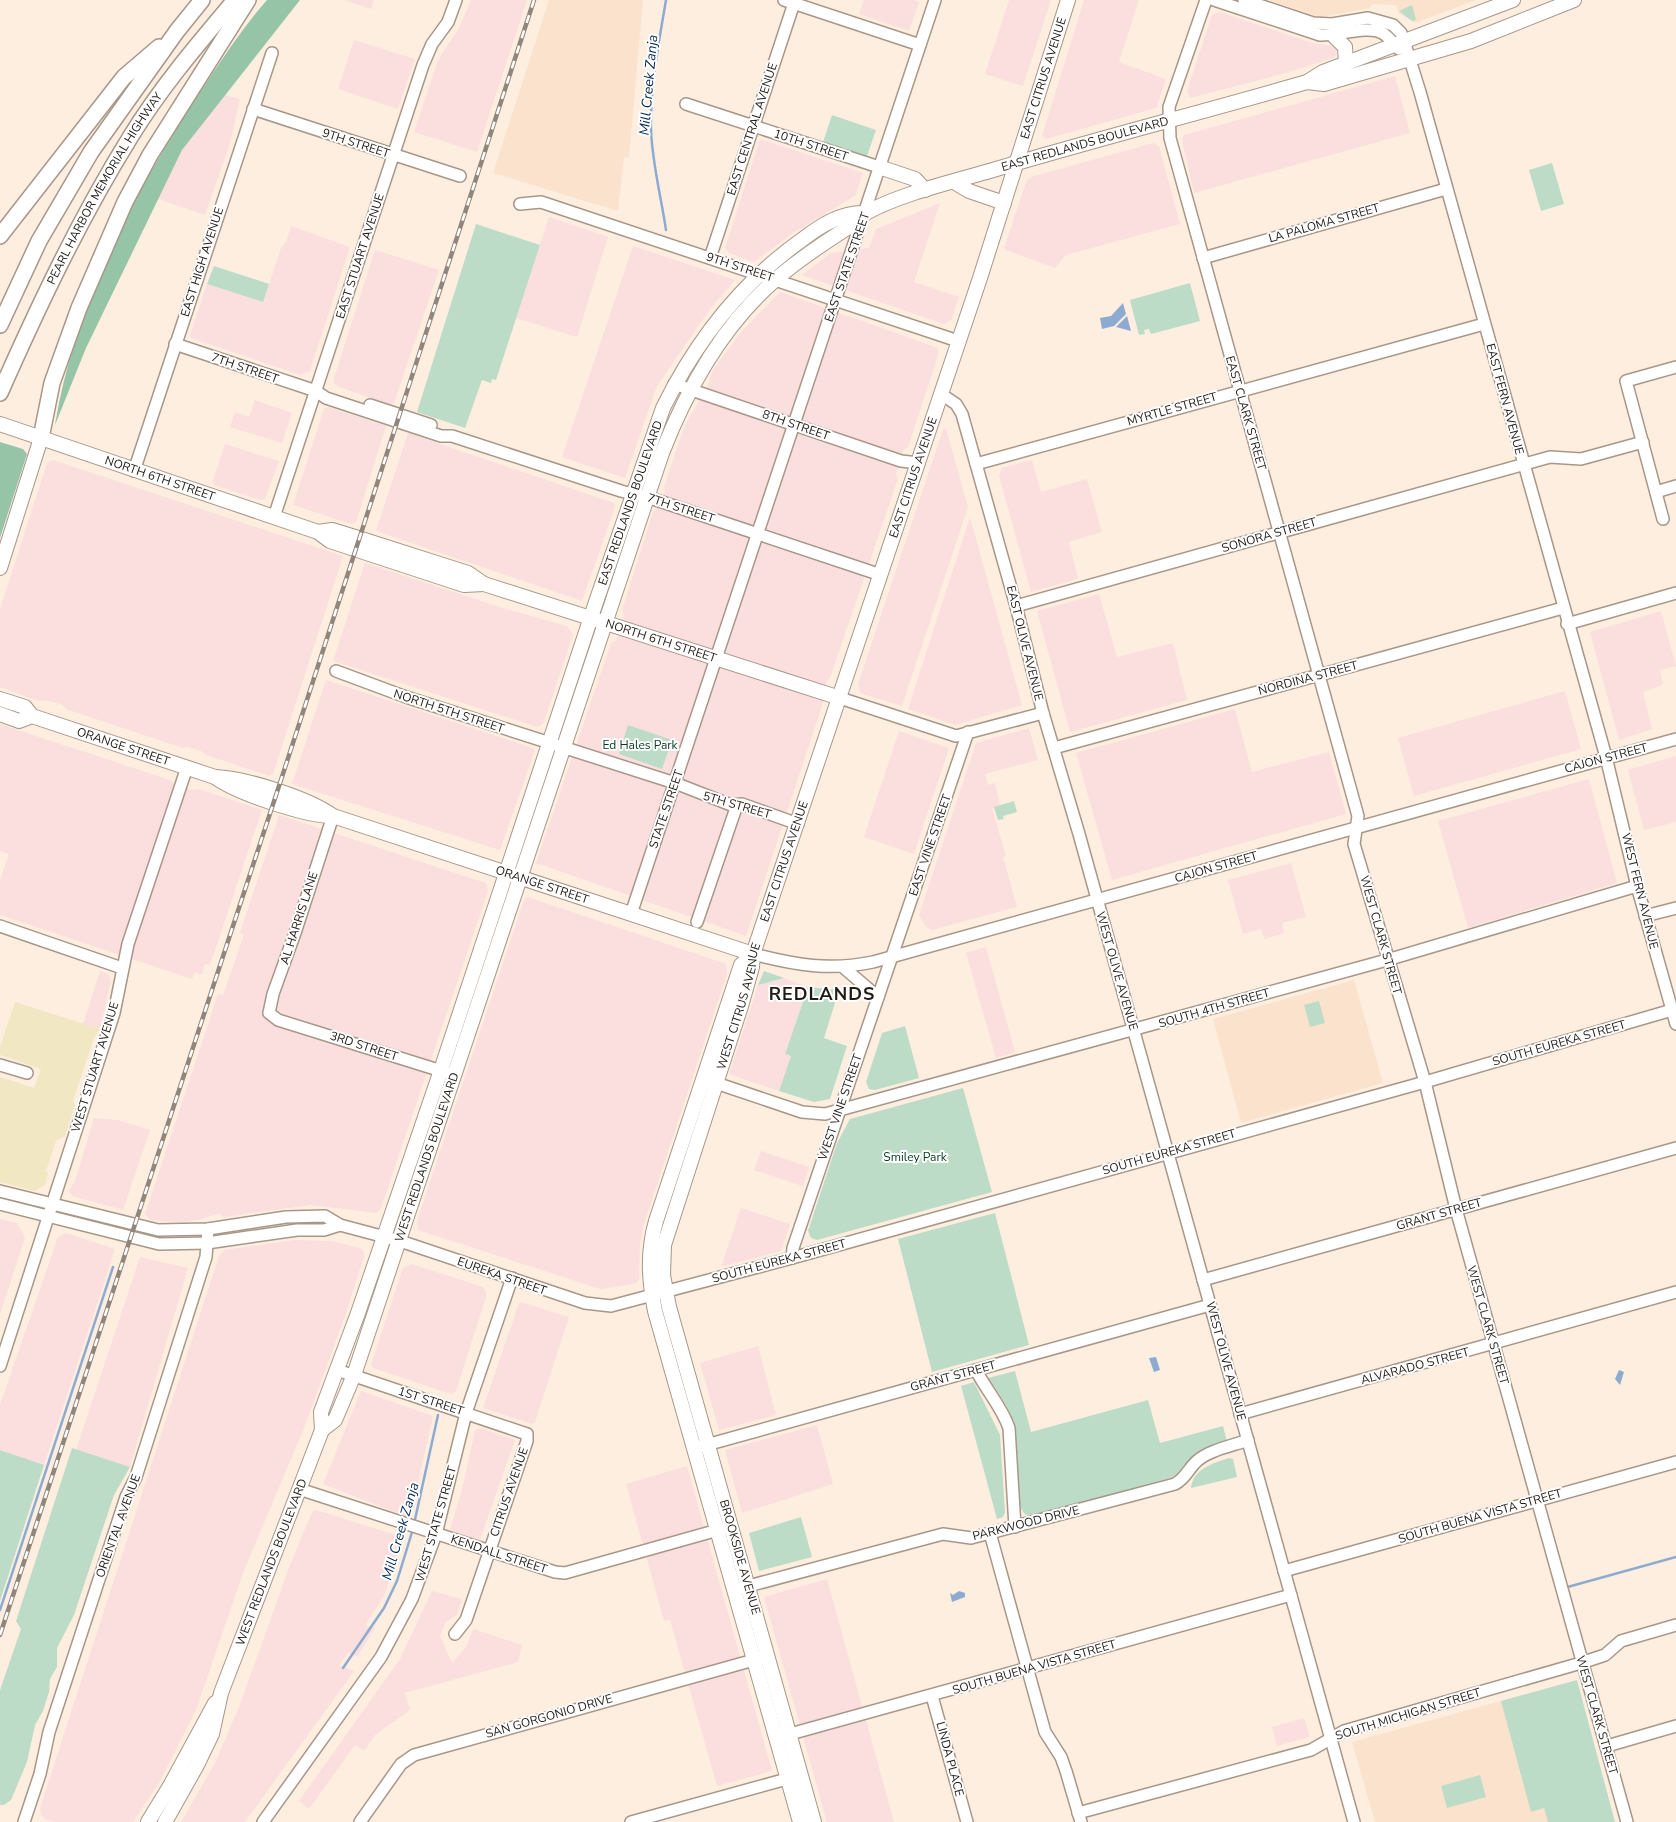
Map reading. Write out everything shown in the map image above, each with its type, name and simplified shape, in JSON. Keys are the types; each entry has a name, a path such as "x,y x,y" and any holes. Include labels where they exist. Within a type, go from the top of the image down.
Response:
{"highway":[{"name":"PEARL HARBOR MEMORIAL HIGHWAY","path":"0,324 39,241 91,152 177,31 202,0"},
{"name":"PEARL HARBOR MEMORIAL HIGHWAY","path":"0,393 42,298 131,134 173,75 235,0"},
{"path":"41,438 52,383 78,308 125,202 150,155 248,0"},
{"path":"0,236 124,77 177,31"}],"main road":[{"name":"EAST CITRUS AVENUE","path":"753,954 941,394 1068,0"},
{"name":"EAST REDLANDS BOULEVARD","path":"514,875 556,746 591,618 654,429 674,384 710,330 760,274 783,253 830,222 849,214 865,213 925,190 1307,82 1323,72 1513,0"},
{"name":"EAST REDLANDS BOULEVARD","path":"1307,82 1324,84 1471,41 1574,0"},
{"path":"1334,36 1345,47 1346,64"},
{"path":"879,167 914,179 925,190"},
{"path":"954,182 969,191 1004,203"},
{"name":"EAST REDLANDS BOULEVARD","path":"556,746 605,622 646,497 676,420 690,390 725,334 776,279 821,244 855,223 865,213"},
{"name":"NORTH 6TH STREET","path":"0,424 318,532 332,530 358,538 468,573 484,584 840,698"},
{"path":"0,568 41,438"},
{"name":"ORANGE STREET","path":"0,699 25,707 32,716 214,776 236,790 317,816 333,816 753,954"},
{"name":"ORANGE STREET","path":"0,714 19,721 32,716"},
{"name":"WEST REDLANDS BOULEVARD","path":"322,1430 335,1420 354,1375 400,1241 448,1073 514,875"},
{"name":"WEST CITRUS AVENUE","path":"659,1294 649,1265 653,1232 752,967 753,954"},
{"name":"WEST REDLANDS BOULEVARD","path":"165,1822 212,1734 221,1693 322,1430 321,1412 385,1236 448,1073"},
{"name":"BROOKSIDE AVENUE","path":"659,1294 709,1444 735,1590 753,1660 783,1736"},
{"name":"BROOKSIDE AVENUE","path":"659,1294 695,1448 748,1586 768,1656 783,1736 794,1777 800,1822"},
{"name":"WEST REDLANDS BOULEVARD","path":"148,1822 221,1693"},
{"name":"BROOKSIDE AVENUE","path":"794,1777 814,1822"}],"street":[{"name":"EAST STUART AVENUE","path":"274,517 427,54 448,22 456,0"},
{"name":"EAST STATE STREET","path":"758,533 935,0"},
{"name":"EAST CLARK STREET","path":"1206,0 1169,106 1170,138 1358,816 1356,828"},
{"path":"1214,0 1306,32 1334,36 1378,30 1399,43"},
{"path":"1244,0 1312,23 1332,24 1368,18 1384,21 1397,28 1399,43"},
{"path":"791,1 920,45"},
{"name":"EAST CENTRAL AVENUE","path":"710,258 791,1"},
{"name":"EAST FERN AVENUE","path":"1399,43 1408,60 1446,189 1606,757"},
{"name":"EAST HIGH AVENUE","path":"134,471 272,53"},
{"name":"10TH STREET","path":"686,104 879,167"},
{"name":"9TH STREET","path":"253,109 460,176"},
{"name":"LA PALOMA STREET","path":"1203,258 1446,189"},
{"name":"9TH STREET","path":"520,204 541,202 958,341"},
{"name":"MYRTLE STREET","path":"976,464 1484,324"},
{"name":"7TH STREET","path":"175,344 316,391 331,392 443,429 452,436 758,533 881,575"},
{"path":"1663,519 1626,381 1676,367"},
{"name":"8TH STREET","path":"674,384 901,461 918,463"},
{"name":"EAST OLIVE AVENUE","path":"941,394 956,404 962,414 1016,606 1043,713 1098,901"},
{"name":"SONORA STREET","path":"1016,606 1557,456 1582,459 1642,442"},
{"path":"1656,492 1676,486"},
{"name":"STATE STREET","path":"631,914 758,533"},
{"path":"1567,624 1676,593"},
{"name":"NORDINA STREET","path":"1054,748 1563,608"},
{"name":"NORTH 5TH STREET","path":"336,671 406,697 556,746"},
{"path":"840,698 952,735 1043,713"},
{"name":"EAST VINE STREET","path":"891,956 968,732"},
{"name":"CAJON STREET","path":"753,954 790,964 843,967 891,956 1098,901 1606,757 1676,739"},
{"name":"5TH STREET","path":"556,746 675,783 722,802 736,805 742,804 798,824"},
{"name":"WEST FERN AVENUE","path":"1606,757 1637,886 1676,1024"},
{"name":"WEST STUART AVENUE","path":"0,1366 114,1013 128,944 187,768"},
{"path":"697,922 736,805"},
{"name":"AL HARRIS LANE","path":"273,1018 268,1010 333,816"},
{"name":"WEST CLARK STREET","path":"1356,828 1354,844 1387,960 1425,1082 1456,1209 1581,1663 1607,1746 1627,1822"},
{"name":"SOUTH 4TH STREET","path":"710,1081 802,1112 826,1114 1387,960 1637,886"},
{"name":"WEST OLIVE AVENUE","path":"1098,901 1354,1822"},
{"path":"1646,916 1676,908"},
{"path":"0,926 122,968"},
{"name":"WEST VINE STREET","path":"792,1258 793,1248 891,956"},
{"path":"843,967 878,997"},
{"name":"SOUTH EUREKA STREET","path":"659,1294 1425,1082 1672,1010"},
{"name":"3RD STREET","path":"273,1018 448,1073"},
{"path":"0,1065 26,1073"},
{"name":"GRANT STREET","path":"1203,1280 1676,1148"},
{"name":"EUREKA STREET","path":"0,1191 145,1228 168,1230 208,1230 300,1216 324,1216 340,1225 385,1236 570,1298 601,1306 621,1304 659,1294"},
{"name":"EUREKA STREET","path":"0,1204 158,1244 207,1243 297,1230 324,1230 340,1225"},
{"name":"ORIENTAL AVENUE","path":"24,1822 40,1774 49,1732 123,1506 136,1477 206,1258 208,1230"},
{"name":"WEST STATE STREET","path":"263,1822 389,1644 422,1576 436,1534 466,1413 512,1278"},
{"name":"ALVARADO STREET","path":"1240,1414 1676,1292"},
{"name":"GRANT STREET","path":"695,1448 1210,1305"},
{"name":"1ST STREET","path":"337,1370 524,1432"},
{"path":"976,1370 986,1389 1004,1414 1009,1428 1015,1527"},
{"name":"CITRUS AVENUE","path":"455,1634 466,1620 527,1441 524,1432"},
{"name":"PARKWOOD DRIVE","path":"735,1590 943,1534 970,1538 1175,1484 1185,1478 1196,1462 1203,1457 1248,1440"},
{"name":"SOUTH BUENA VISTA STREET","path":"1284,1571 1676,1462"},
{"name":"KENDALL STREET","path":"299,1488 554,1572 564,1572 725,1528"},
{"path":"990,1533 1045,1732 1061,1757 1079,1818"},
{"name":"SOUTH BUENA VISTA STREET","path":"783,1736 1291,1595"},
{"name":"SOUTH MICHIGAN STREET","path":"1079,1818 1311,1750 1344,1731 1581,1663 1605,1655 1621,1641 1676,1625"},
{"name":"SAN GORGONIO DRIVE","path":"360,1822 401,1764 414,1755 768,1656"},
{"name":"LINDA PLACE","path":"932,1696 967,1822"},
{"path":"1607,1746 1676,1726"},
{"path":"631,1822 794,1777"}],"shaded area":[{"path":"344,0 374,0 371,9"},
{"path":"471,0 527,0 477,152 414,132 438,60 458,30"},
{"path":"549,0 643,0 629,158 624,157 618,211 493,173"},
{"path":"864,0 914,0 919,2 909,31 859,14"},
{"path":"1009,0 1051,0 1023,86 985,74"},
{"path":"1084,0 1139,0 1119,62 1166,79 1156,108 1046,139 1042,136"},
{"path":"1268,0 1476,0 1415,23 1399,13 1396,5 1373,4 1369,8 1328,16 1317,16"},
{"path":"1220,12 1312,43 1332,46 1336,49 1337,54 1333,58 1286,73 1190,98 1187,91 1212,15"},
{"path":"354,40 415,59 398,109 338,89"},
{"path":"1395,76 1410,133 1194,193 1182,140 1184,135"},
{"path":"225,95 240,99 230,143 205,215 158,199 182,150"},
{"path":"760,139 863,173 855,196 793,233 754,262 729,253 725,248"},
{"path":"1153,143 1159,146 1180,224 1066,255 1055,268 1004,248 1027,180 1031,177"},
{"path":"940,203 914,282 959,297 951,320 944,324 802,275 831,253 869,248 876,229"},
{"path":"549,217 608,237 577,337 516,318"},
{"path":"291,226 350,247 310,371 300,375 191,338 190,335 207,284 263,302 281,248 286,242"},
{"path":"633,246 735,280 710,309 657,386 625,478 562,457"},
{"path":"375,250 439,270 394,403 391,405 339,387 334,383"},
{"path":"780,292 938,348 938,356 908,447 903,450 896,473 898,479 830,678 827,681 822,706 746,936 536,863 611,643 616,641 624,615 622,610 653,512 657,509 665,491 664,487 684,427 708,385 712,372 723,356 743,330"},
{"path":"255,400 292,413 282,443 230,427 235,412 249,417"},
{"path":"328,407 386,426 356,522 351,524 293,505 324,409"},
{"path":"946,429 968,507 902,706 860,693 858,684 943,430"},
{"path":"408,433 614,503 615,507 582,601 376,531"},
{"path":"225,444 279,461 265,499 261,500 214,485 213,480"},
{"path":"53,460 343,556 273,774 270,776 206,755 201,751 187,747 183,748 66,709 63,705 50,701 38,701 0,687 0,609 47,463"},
{"path":"1032,460 1041,492 1087,479 1102,532 1069,542 1078,579 1031,592 999,476 1002,468"},
{"path":"970,517 1022,705 955,725 908,709"},
{"path":"365,563 503,608 567,626 573,635 543,724 537,727 333,661"},
{"path":"1099,594 1117,657 1173,643 1187,700 1070,732 1037,611"},
{"path":"1661,611 1676,666 1660,670 1663,685 1643,692 1652,729 1619,740 1590,632"},
{"path":"326,680 533,748 535,750 500,850 292,784"},
{"path":"1565,691 1581,749 1414,796 1398,738"},
{"path":"1235,709 1252,772 1329,752 1346,814 1112,880 1076,753"},
{"path":"0,724 173,781 173,784 191,790 199,789 262,810 210,965 205,964 202,975 195,972 192,979 0,915 0,880 9,854 0,851"},
{"path":"1029,728 1038,760 985,774 988,785 995,783 1000,806 992,808 1006,856 1003,857 1017,907 932,930 926,927 919,915 976,743"},
{"path":"899,731 949,748 914,854 864,837"},
{"path":"1676,756 1676,822 1644,830 1628,770"},
{"path":"1589,779 1617,883 1468,928 1438,821"},
{"path":"279,815 486,883 488,891 381,1208 377,1213 311,1205 224,1217 219,1213 198,1220 178,1222 150,1220 145,1214 218,994 223,995 244,935 240,933"},
{"path":"1291,863 1306,917 1282,923 1284,933 1264,939 1261,929 1243,934 1228,880"},
{"path":"528,897 726,964 727,974 643,1227 640,1244 639,1279 636,1283 600,1289 418,1230 417,1221 524,900"},
{"path":"986,947 1015,1052 996,1058 966,953"},
{"path":"100,971 108,974 111,981 100,1029 83,1024"},
{"path":"784,978 808,987 785,1053 791,1056 779,1091 729,1074 758,985"},
{"path":"1354,980 1383,1083 1241,1123 1213,1019"},
{"path":"94,1118 118,1120 150,1130 123,1210 72,1196 69,1191 75,1181"},
{"path":"761,1151 809,1167 803,1186 754,1170"},
{"path":"741,1208 790,1224 781,1251 721,1267"},
{"path":"0,1219 17,1223 25,1238 0,1314"},
{"path":"66,1233 115,1249 44,1465 0,1450 0,1405 58,1237"},
{"path":"295,1240 332,1241 360,1248 364,1252 364,1256 345,1316 304,1428 243,1573 196,1710 159,1783 133,1822 54,1822 45,1819 41,1814 40,1808 219,1256 224,1250"},
{"path":"140,1257 188,1268 130,1467 76,1450"},
{"path":"412,1264 483,1287 486,1291 486,1297 456,1391 451,1394 373,1368 371,1365 403,1268"},
{"path":"521,1302 569,1317 535,1422 532,1424 483,1408"},
{"path":"758,1346 776,1415 719,1430 700,1363"},
{"path":"361,1391 433,1416 410,1518 323,1484"},
{"path":"817,1425 833,1484 742,1513 725,1450"},
{"path":"481,1428 515,1440 480,1540 450,1530 462,1490 474,1435 476,1429"},
{"path":"687,1466 772,1771 717,1786 670,1620 664,1621 626,1484"},
{"path":"316,1510 403,1537 384,1596 365,1625 375,1628 358,1656 348,1653 339,1665 354,1671 245,1822 181,1822 215,1763 239,1707 290,1565 312,1512"},
{"path":"827,1579 894,1822 827,1822 764,1597"},
{"path":"432,1591 462,1599 457,1615 446,1622 440,1636 452,1663 467,1646 473,1629 522,1645 518,1662 405,1693 410,1710 375,1735 364,1751 355,1745 309,1809 299,1801 400,1659"},
{"path":"1577,1680 1615,1822 1375,1822 1352,1742"},
{"path":"1304,1718 1310,1737 1277,1746 1272,1727"}],"green space":[{"path":"267,0 300,0 182,150 86,348 55,425 64,379 78,334 94,289 113,245 182,119 244,29"},
{"path":"1412,5 1416,20 1412,21 1399,11"},
{"path":"832,115 876,130 867,156 823,142"},
{"path":"1552,163 1564,204 1541,211 1529,170"},
{"path":"476,224 540,245 496,380 492,379 491,383 482,380 465,428 417,412"},
{"path":"214,266 269,284 263,302 207,284"},
{"path":"1190,283 1200,321 1151,334 1149,329 1144,330 1145,334 1139,335 1130,300"},
{"path":"0,442 23,449 27,454 0,538"},
{"name":"Ed Hales Park","path":"628,725 672,740 662,769 619,754"},
{"path":"1014,801 1017,812 1003,816 1004,819 998,820 994,807"},
{"path":"764,971 784,978 758,985"},
{"path":"808,987 839,990 824,1038 847,1046 830,1099 814,1102 779,1091 791,1056 785,1054"},
{"path":"1319,1001 1325,1023 1310,1027 1304,1005"},
{"path":"905,1026 919,1078 875,1090 869,1089 866,1082 882,1033"},
{"name":"Smiley Park","path":"963,1088 992,1192 817,1240 811,1238 808,1231 837,1143 850,1119"},
{"path":"995,1213 1029,1345 932,1372 898,1239"},
{"path":"1015,1371 1031,1432 1148,1400 1160,1443 1223,1426 1227,1442 1196,1453 1182,1472 1173,1477 1034,1516 1027,1515 1021,1507 1018,1497 1014,1425 1010,1412 988,1378"},
{"path":"974,1382 1000,1435 1005,1512 1003,1517 997,1519 961,1386"},
{"path":"72,1448 130,1467 114,1495 74,1615 57,1648 57,1667 50,1679 49,1692 43,1711 35,1725 27,1762 11,1800 4,1805 0,1805 0,1690 21,1629 16,1621"},
{"path":"0,1450 44,1465 0,1601"},
{"path":"1229,1458 1233,1459 1237,1477 1191,1488 1193,1481 1200,1471"},
{"path":"801,1517 812,1557 759,1571 749,1533"},
{"path":"1577,1680 1615,1822 1548,1822 1544,1808 1531,1812 1501,1701"},
{"path":"1480,1775 1486,1797 1447,1808 1441,1786"}],"sand":[{"path":"15,1002 100,1029 94,1038 73,1101 75,1105 65,1136 56,1141 46,1171 48,1174 45,1185 35,1191 0,1182 0,1077 34,1088 41,1069 0,1055 0,1047"}],"water":[{"path":"1123,303 1126,314 1114,326 1102,329 1100,318 1111,316"},
{"path":"1127,316 1131,331 1116,327"},
{"path":"1156,1357 1160,1370 1154,1372 1149,1358"},
{"path":"1619,1370 1624,1372 1620,1385 1615,1379"},
{"path":"959,1591 965,1593 965,1597 952,1602 950,1593 953,1595"}],"waterway":[{"name":"Mill Creek Zanja","path":"666,0 653,80 651,113 655,167 666,230"},
{"path":"0,1610 113,1267"},
{"name":"Mill Creek Zanja","path":"414,1524 438,1415"},
{"name":"Mill Creek Zanja","path":"343,1668 384,1608 397,1581 413,1529"},
{"path":"1564,1588 1676,1557"}],"railway":[{"path":"0,1635 280,783 534,0"}],"district":[{"name":"REDLANDS","path":"822,994"}]}
